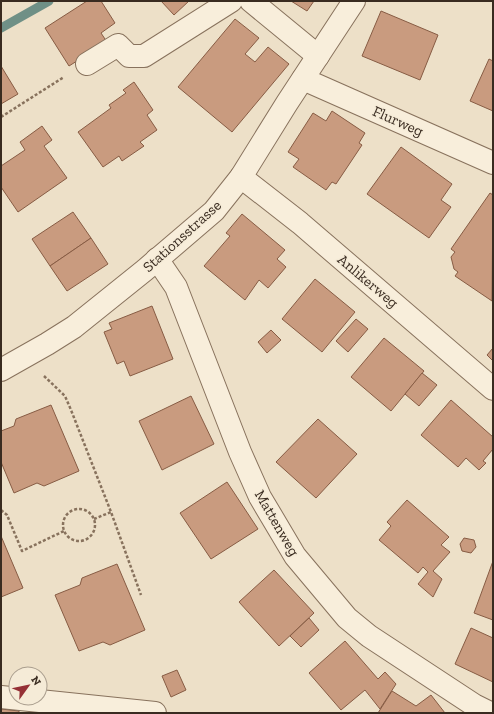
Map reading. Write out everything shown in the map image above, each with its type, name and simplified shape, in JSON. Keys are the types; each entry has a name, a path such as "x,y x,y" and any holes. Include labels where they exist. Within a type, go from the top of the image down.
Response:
{"street":[{"path":"87,64 118,45 130,56 144,56 231,1"},
{"path":"251,1 318,56"},
{"name":"Stationsstrasse","path":"1,370 29,355 74,327 157,260 214,211 241,177 354,1"},
{"name":"Flurweg","path":"303,79 493,163"},
{"name":"Anlikerweg","path":"241,177 300,223 493,389"},
{"name":"Mattenweg","path":"157,260 176,288 240,452 260,497 294,556 343,613 369,636 474,705 490,713"},
{"path":"1,697 155,713"}],"path":[{"path":"1,117 87,64"},
{"path":"29,355 42,374 64,396 111,512 141,595"},
{"path":"77,508 85,509 91,513 94,519 96,526 93,534 88,539 81,541 74,540 68,537 64,530 63,523 65,516 70,511 77,508"},
{"path":"1,510 7,515 22,551 64,530"},
{"path":"94,519 111,512"}],"building":[{"path":"87,1 101,1 115,23 101,33 107,42 69,66 45,28"},
{"path":"161,1 189,1 174,15"},
{"path":"291,1 314,1 307,11"},
{"path":"381,11 438,35 420,80 362,56"},
{"path":"235,19 259,38 245,54 255,62 268,47 289,64 232,132 178,87"},
{"path":"489,59 493,61 493,111 470,101"},
{"path":"1,66 18,94 1,104"},
{"path":"134,82 153,110 147,115 157,130 140,142 144,146 122,161 119,156 103,167 78,132 111,108 109,105 126,93 123,90"},
{"path":"332,111 365,133 359,143 362,145 336,184 332,182 326,190 293,167 299,159 288,152 313,113 326,121"},
{"path":"42,126 52,140 44,146 67,178 18,212 1,187 1,166 25,150 20,142"},
{"path":"401,147 452,184 441,200 451,207 429,238 367,194"},
{"path":"490,193 493,195 492,301 455,276 458,272 454,269 451,257 455,252 451,249"},
{"path":"73,212 91,238 50,266 32,239"},
{"path":"242,214 285,250 277,259 286,267 268,288 259,280 245,300 204,266 230,236 226,233"},
{"path":"91,238 108,264 67,291 50,266"},
{"path":"315,279 355,312 322,352 282,319"},
{"path":"152,306 173,359 130,376 124,361 117,364 104,332 112,329 109,323"},
{"path":"356,319 368,329 348,352 336,341"},
{"path":"271,330 281,340 267,353 258,342"},
{"path":"384,338 424,371 391,411 351,377"},
{"path":"493,348 493,361 487,355"},
{"path":"422,373 437,385 419,406 405,394"},
{"path":"191,396 214,444 162,470 139,421"},
{"path":"451,400 493,437 493,449 483,461 486,463 479,470 466,458 458,467 421,435"},
{"path":"51,405 79,471 44,486 37,483 14,493 1,462 1,431 14,426 16,419"},
{"path":"318,419 357,454 316,498 276,462"},
{"path":"227,482 258,529 211,559 180,513"},
{"path":"407,500 449,537 441,545 450,552 433,571 442,579 433,597 418,584 428,572 423,567 418,573 379,540 391,526 387,522"},
{"path":"1,536 23,588 1,597"},
{"path":"464,538 474,540 476,547 471,553 462,551 460,544"},
{"path":"493,561 493,620 474,613"},
{"path":"117,564 145,630 110,645 103,642 79,651 55,595 80,585 82,578"},
{"path":"274,570 314,613 279,646 239,602"},
{"path":"309,618 319,630 301,647 290,636"},
{"path":"471,628 493,638 493,682 455,664"},
{"path":"345,641 378,679 385,672 396,684 380,709 365,690 341,710 309,673"},
{"path":"177,670 186,690 171,697 162,676"},
{"path":"392,691 416,706 431,695 445,713 378,713"},
{"path":"1,709 19,711 19,713 1,713"}],"waterway":[{"path":"1,28 49,1"}]}
